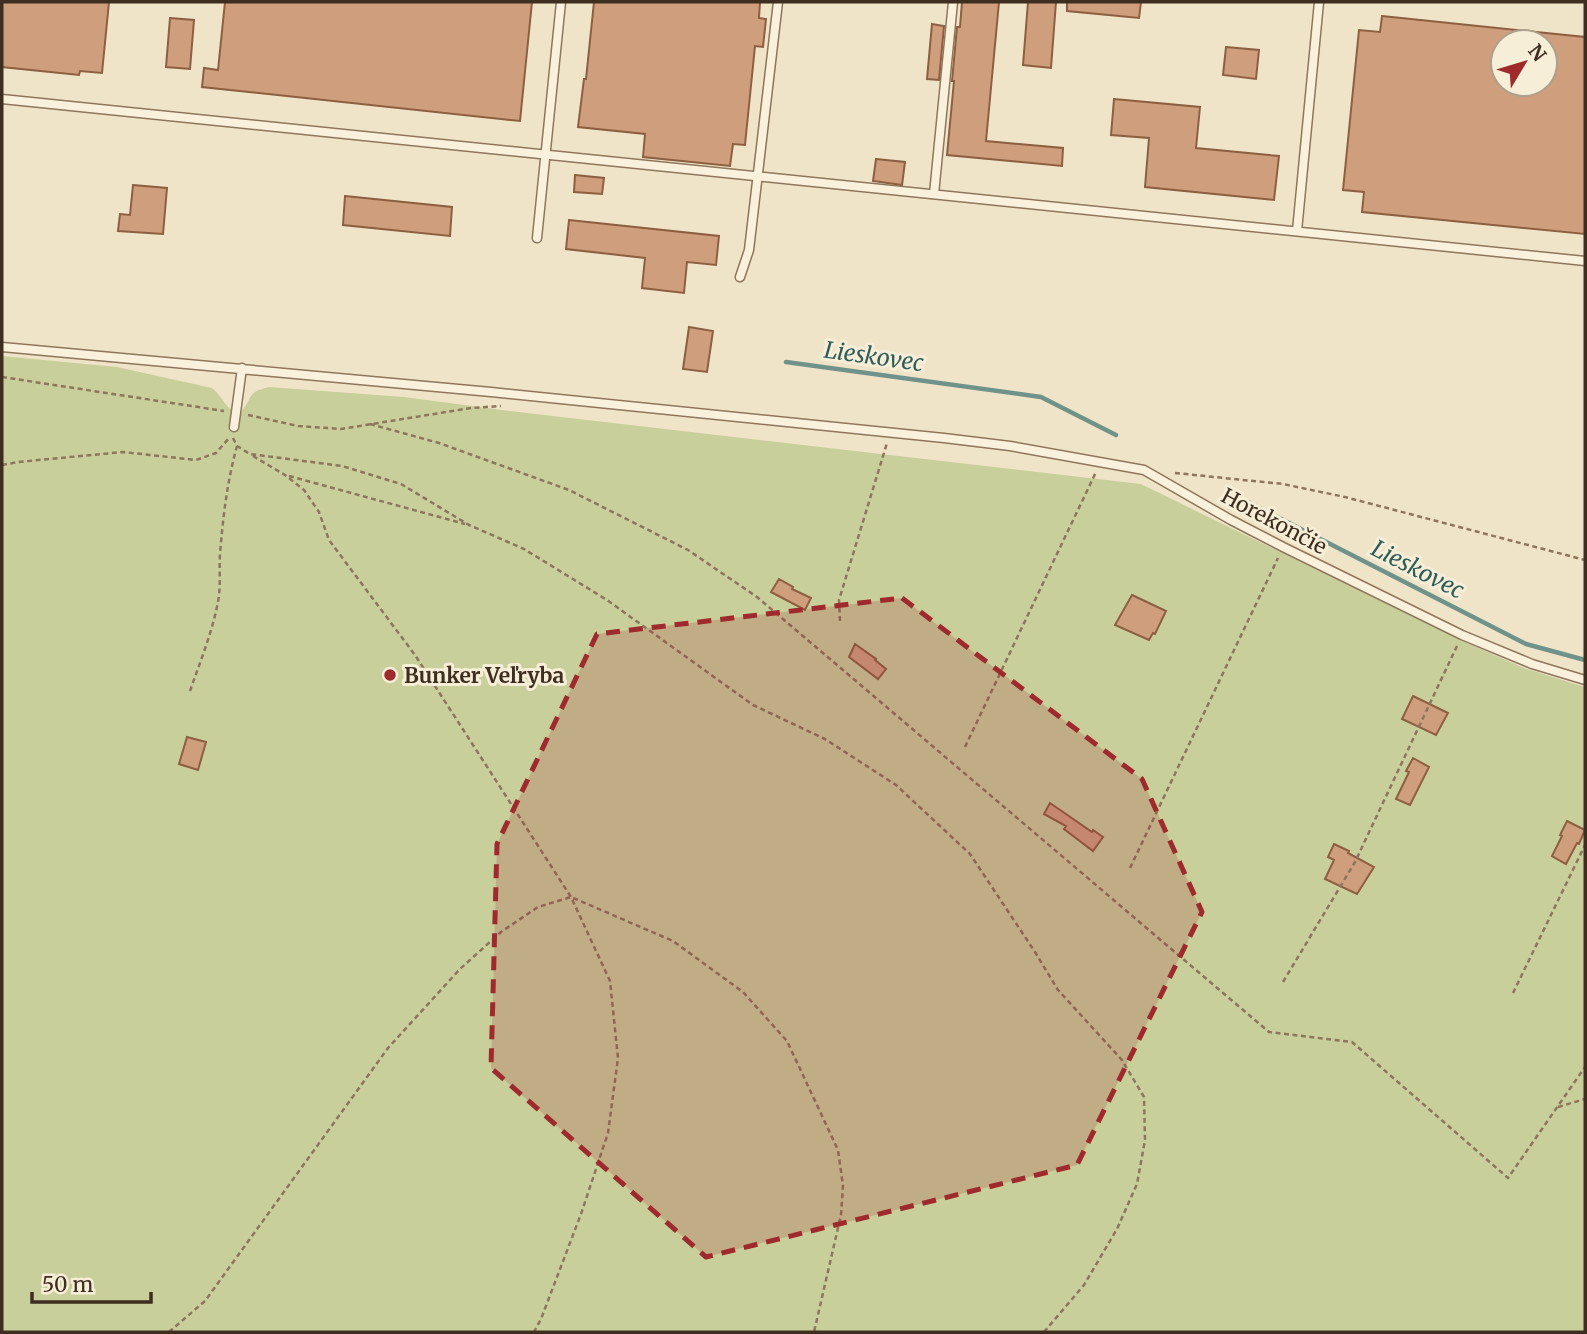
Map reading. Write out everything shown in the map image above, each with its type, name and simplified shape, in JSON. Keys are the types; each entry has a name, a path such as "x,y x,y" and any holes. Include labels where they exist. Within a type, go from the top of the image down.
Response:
{"lane":[{"path":"537,238 561,2"},
{"path":"740,277 749,250 778,2"},
{"path":"934,194 953,2"},
{"path":"1297,231 1319,2"},
{"path":"2,99 1585,261"},
{"name":"Horekončie","path":"2,347 477,390 1010,446 1144,470 1273,542 1462,635 1532,664 1585,680"},
{"path":"234,427 242,369"}],"path":[{"path":"2,377 232,412"},
{"path":"244,414 298,426 341,429 471,408 509,407"},
{"path":"370,424 439,443 569,489 688,550 757,597 1269,1032 1352,1042 1508,1178 1585,1067"},
{"path":"840,621 839,600 889,433"},
{"path":"2,465 18,461 123,452 196,460 216,453 232,435 237,446 285,475 304,490 319,512 329,540 415,654 571,897 610,981 618,1058 608,1133 581,1214 534,1332"},
{"path":"190,691 218,601 224,505 229,472 237,446"},
{"path":"250,454 342,466 401,484 469,525 524,549 607,600 753,705 825,739 896,785 970,854 1058,990 1122,1060 1144,1097 1145,1140 1137,1184 1117,1228 1084,1285 1044,1332"},
{"path":"1170,472 1283,484 1345,497 1585,559"},
{"path":"285,475 469,525"},
{"path":"965,747 1091,482"},
{"name":"Horekončie","path":"1130,868 1280,555"},
{"path":"1283,982 1355,862 1457,646"},
{"path":"1513,993 1585,845"},
{"path":"169,1332 205,1301 388,1048 460,969 501,932 538,907 571,897 673,941 743,992 787,1041 838,1150 843,1186 841,1215 814,1332"},
{"path":"1558,1107 1585,1099"}],"highlighted area":[{"path":"902,598 1142,779 1202,912 1077,1165 706,1257 491,1068 497,844 597,634"}],"green space":[{"path":"2,356 117,367 212,388 227,406 241,412 253,394 269,387 404,397 1141,484 1460,640 1524,668 1585,687 1585,1332 2,1332"}],"building":[{"path":"2,2 109,2 102,73 80,71 79,75 2,67"},
{"path":"225,2 532,2 520,121 202,87 204,68 218,70"},
{"path":"594,2 760,2 759,18 766,19 763,47 755,46 745,145 733,144 730,166 643,157 645,134 578,127"},
{"path":"962,2 999,2 986,141 1063,148 1062,166 947,155 957,27 960,27"},
{"path":"1028,2 1056,2 1051,68 1023,65"},
{"path":"1067,2 1141,2 1139,18 1067,11"},
{"path":"1382,16 1498,28 1489,28 1489,98 1559,98 1559,34 1585,37 1585,234 1362,212 1364,192 1343,190 1359,30 1380,32"},
{"path":"170,18 194,20 190,69 166,67"},
{"path":"932,24 944,26 939,80 927,79"},
{"path":"1226,47 1259,50 1256,79 1223,75"},
{"path":"1114,99 1200,107 1196,148 1279,156 1274,200 1145,187 1149,138 1111,135"},
{"path":"876,159 905,162 902,185 873,181"},
{"path":"575,175 604,178 602,194 574,192"},
{"path":"133,185 167,188 163,234 118,231 120,214 130,215"},
{"path":"345,196 452,207 450,236 343,225"},
{"path":"569,220 719,236 716,265 687,262 684,293 642,288 645,258 566,249"},
{"path":"689,327 713,331 707,372 683,369"},
{"path":"779,579 811,598 805,610 771,592"},
{"path":"1132,595 1166,611 1155,634 1153,633 1149,640 1115,625"},
{"path":"855,644 886,669 878,679 849,657"},
{"path":"1413,696 1448,713 1436,735 1402,719"},
{"path":"187,737 206,742 198,770 179,764"},
{"path":"1413,758 1429,767 1410,805 1396,799"},
{"path":"1050,803 1103,837 1093,851 1064,829 1066,826 1044,814"},
{"path":"1567,821 1585,830 1566,864 1552,856"},
{"path":"1334,844 1374,867 1357,894 1325,879 1334,860 1328,857"}],"waterway":[{"name":"Lieskovec","path":"786,362 1041,397 1116,435"},
{"name":"Lieskovec","path":"1240,498 1526,644 1585,660"}],"place":[{"name":"Bunker Veľryba","path":"390,675"}]}
